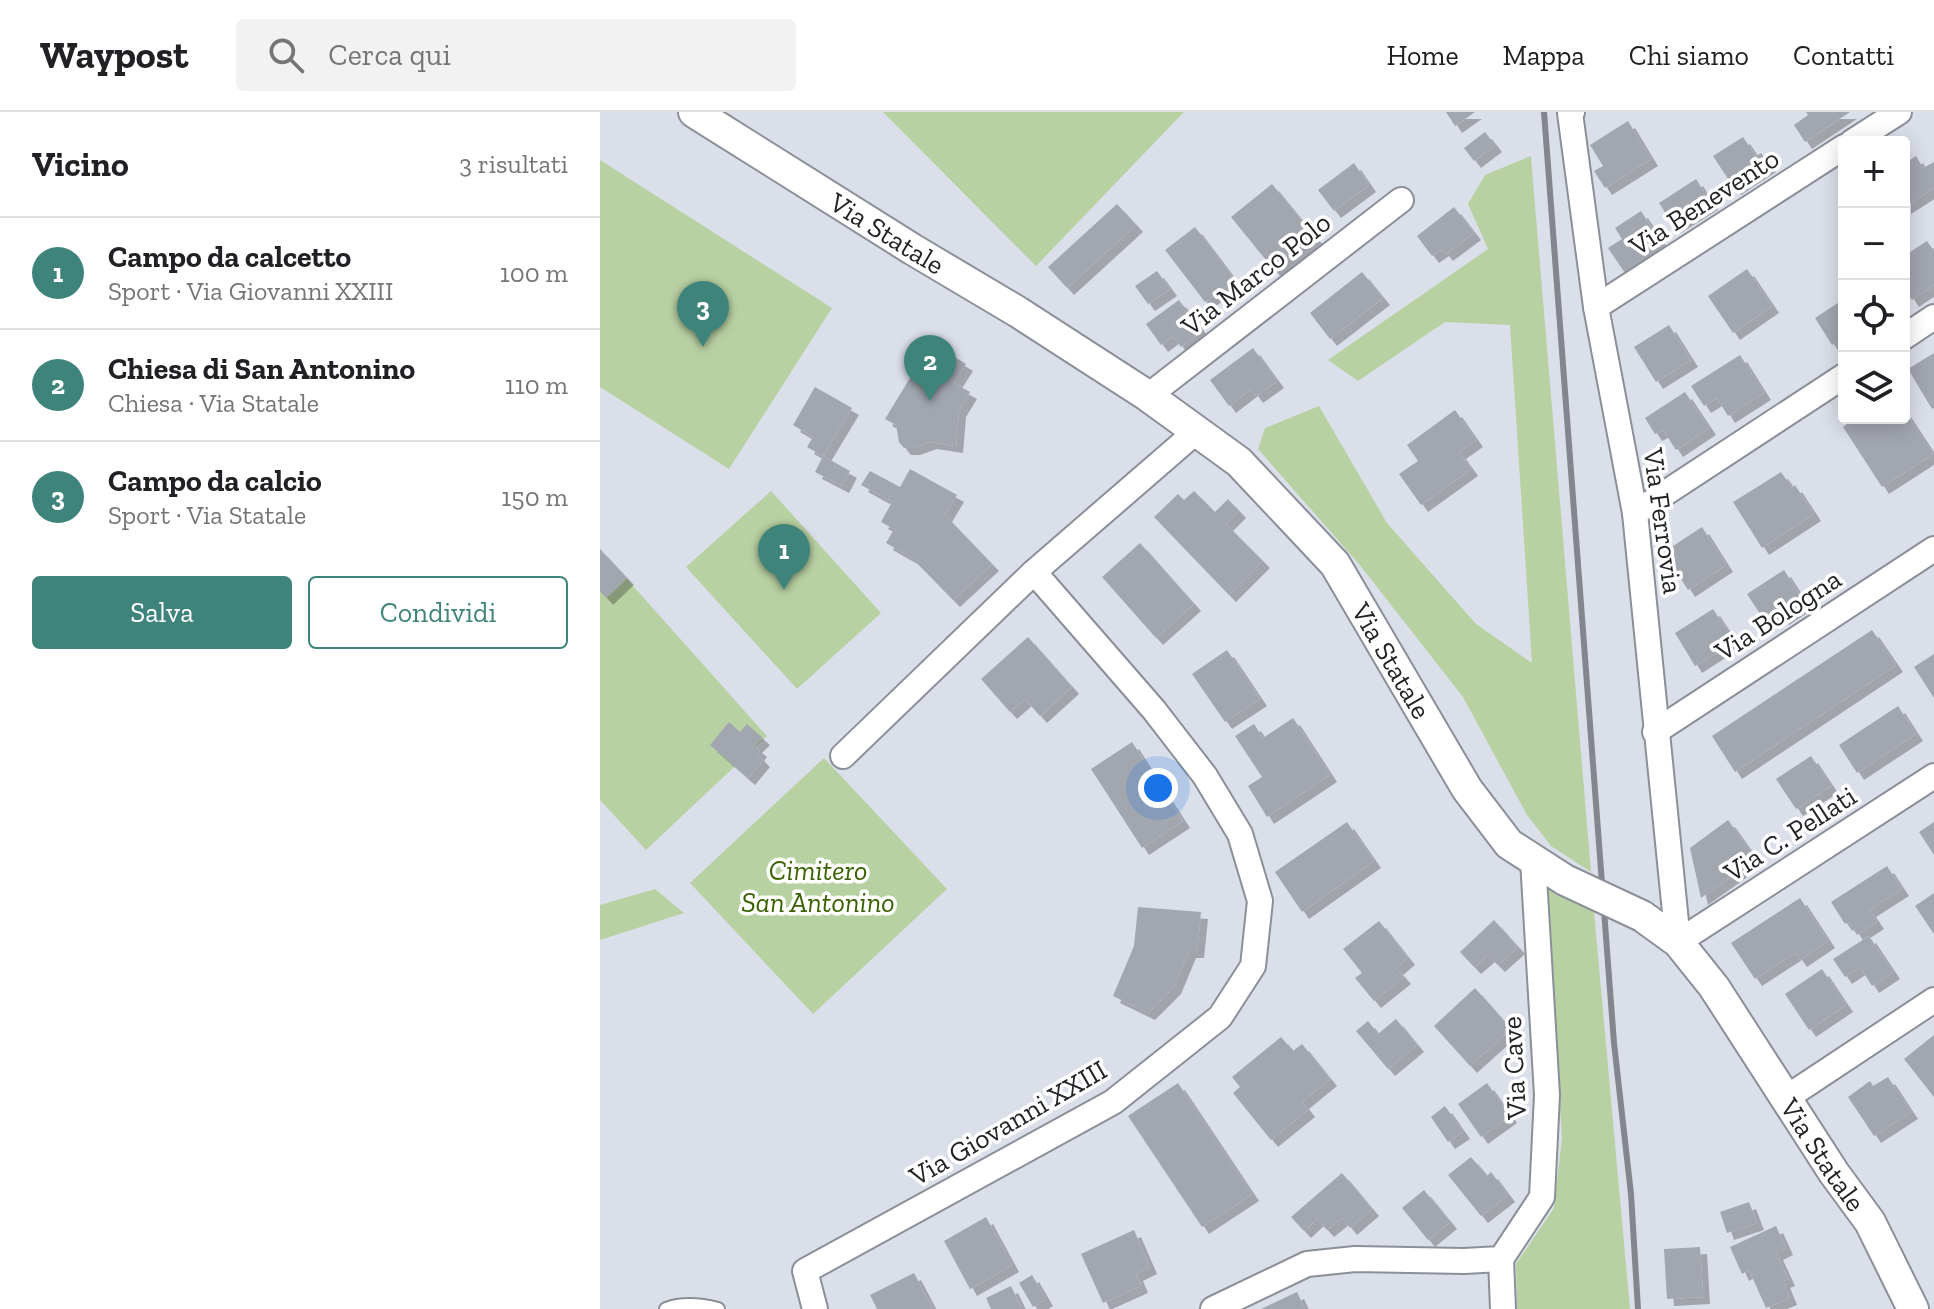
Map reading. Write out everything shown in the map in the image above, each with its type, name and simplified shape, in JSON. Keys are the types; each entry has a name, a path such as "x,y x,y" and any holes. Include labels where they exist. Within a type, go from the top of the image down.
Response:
{"street":[{"name":"Via Statale","path":"694,112 732,126 1148,396 1239,462 1335,564 1467,789 1509,844 1565,880 1642,916 1678,942 1714,987 1834,1173 1870,1222 1913,1309"},
{"name":"Via Ferrovia","path":"1572,112 1596,307 1635,513 1678,942"},
{"path":"1861,136 1899,112"},
{"name":"Via Benevento","path":"1596,307 1838,151"},
{"name":"Via Marco Polo","path":"1148,396 1401,200"},
{"path":"1910,333 1934,317"},
{"path":"1635,513 1838,380"},
{"path":"843,756 1034,572 1198,430"},
{"name":"Via Bologna","path":"1655,732 1934,549"},
{"name":"Via Giovanni XXIII","path":"815,1309 805,1271 1113,1102 1220,1017 1253,966 1260,901 1240,834 1205,776 1154,710 1034,572"},
{"name":"Via C. Pellati","path":"1678,942 1934,776"},
{"name":"Via Cave","path":"1501,1259 1542,1197 1544,1181 1547,1095 1533,860"},
{"path":"1786,1098 1934,1000"},
{"path":"1213,1309 1307,1264 1355,1259 1501,1259 1503,1309"}],"lane":[{"path":"666,1309 704,1305 718,1309"}],"green space":[{"path":"883,112 1184,112 1036,266"},
{"path":"1531,156 1591,872 1551,846 1527,815 1463,697 1359,564 1258,449 1265,428 1319,406 1387,523 1476,624 1532,663 1510,325 1445,322 1358,381 1328,360 1488,249 1468,204 1485,175"},
{"path":"600,160 832,308 729,469 600,387"},
{"path":"771,491 881,613 797,689 686,567"},
{"name":"Cimitero San Antonino","path":"600,549 767,736 646,850 600,800"},
{"name":"Cimitero San Antonino","path":"824,758 947,889 813,1014 690,883"},
{"path":"1546,885 1594,912 1630,1309 1517,1309 1516,1264 1554,1208 1562,1138"},
{"path":"655,889 684,913 600,940 600,905"}],"building":[{"path":"1446,112 1475,112 1455,126"},
{"path":"1806,112 1850,112 1805,142 1794,125 1808,115"},
{"path":"1628,121 1651,159 1605,188 1594,171 1603,166 1590,145"},
{"path":"1485,132 1495,145 1474,161 1464,148"},
{"path":"1743,137 1756,156 1761,153 1769,165 1734,188 1713,156"},
{"path":"1916,156 1923,168 1934,162 1934,188 1910,203 1910,160"},
{"path":"1354,163 1369,185 1334,211 1318,190"},
{"path":"1696,179 1711,203 1674,226 1659,203"},
{"path":"1272,184 1315,237 1274,270 1231,217"},
{"path":"1117,204 1136,225 1067,288 1048,267"},
{"path":"1454,207 1474,233 1446,254 1442,249 1432,256 1417,236"},
{"path":"1641,211 1666,250 1627,276 1608,248 1622,239 1615,228"},
{"path":"1195,227 1235,280 1205,302 1165,250"},
{"path":"1927,241 1934,251 1934,285 1912,300 1910,297 1910,252"},
{"path":"1747,269 1772,306 1733,333 1708,296"},
{"path":"1157,271 1170,289 1148,304 1135,286"},
{"path":"1362,272 1383,298 1330,339 1310,313"},
{"path":"1179,300 1202,331 1181,347 1173,336 1161,345 1146,324"},
{"path":"1838,303 1838,341 1832,345 1815,318"},
{"path":"1669,325 1691,360 1656,382 1634,347"},
{"path":"940,348 966,364 954,383 970,392 959,410 956,446 930,442 904,448 899,442 896,425 885,419 921,360 929,365"},
{"path":"1253,348 1277,381 1256,396 1251,389 1229,406 1210,380"},
{"path":"1934,353 1934,408 1910,372 1910,368"},
{"path":"1740,355 1764,393 1728,416 1717,398 1704,406 1691,386"},
{"path":"815,387 852,408 823,456 807,447 813,437 793,425"},
{"path":"1685,392 1709,428 1676,450 1663,430 1655,434 1645,418"},
{"path":"1455,410 1476,440 1459,452 1471,469 1421,505 1399,474 1418,461 1407,445"},
{"path":"1910,419 1933,454 1882,487 1843,427 1847,424 1910,424"},
{"path":"823,456 850,471 842,486 815,472"},
{"path":"910,469 957,495 945,515 992,564 953,600 912,558 886,543 894,529 881,522 892,502 861,485 870,471 900,487"},
{"path":"1781,472 1792,488 1795,485 1814,514 1762,548 1733,502"},
{"path":"1194,491 1215,512 1228,499 1239,511 1226,524 1263,561 1229,595 1154,517 1178,494 1184,500"},
{"path":"1702,527 1726,565 1688,590 1664,552"},
{"path":"1140,543 1194,604 1156,638 1102,577"},
{"path":"600,549 627,578 606,598 600,591"},
{"path":"1784,570 1805,603 1782,618 1777,611 1764,620 1747,594"},
{"path":"1713,609 1734,641 1695,666 1675,633"},
{"path":"1872,630 1896,665 1735,772 1712,736"},
{"path":"1028,637 1072,687 1040,716 1025,699 1010,712 981,679"},
{"path":"1227,650 1260,699 1225,722 1192,674"},
{"path":"1934,654 1934,698 1914,667"},
{"path":"1898,706 1916,734 1857,773 1839,745"},
{"path":"1293,718 1330,775 1267,817 1248,786 1262,777 1235,736 1254,724 1263,738"},
{"path":"729,722 740,732 747,724 763,738 755,746 763,760 748,778 710,745"},
{"path":"1132,742 1183,821 1142,848 1091,769"},
{"path":"1811,756 1831,786 1796,809 1776,779"},
{"path":"1728,820 1756,859 1701,898 1690,848"},
{"path":"1347,822 1374,861 1302,912 1275,872"},
{"path":"1934,822 1934,855 1919,832"},
{"path":"1887,866 1902,889 1869,910 1877,922 1857,935 1849,922 1845,924 1831,902"},
{"path":"1934,893 1934,934 1915,906"},
{"path":"1800,898 1828,941 1800,960 1795,953 1755,979 1731,943"},
{"path":"1138,907 1201,912 1197,951 1189,951 1174,987 1148,1013 1113,996 1134,946"},
{"path":"1494,920 1518,947 1498,965 1488,955 1474,967 1460,952"},
{"path":"1379,921 1408,958 1396,968 1404,977 1374,1001 1355,978 1362,973 1343,949"},
{"path":"1869,936 1893,972 1872,986 1860,967 1845,977 1833,959"},
{"path":"1822,969 1846,1005 1809,1030 1785,994"},
{"path":"1475,988 1511,1029 1470,1066 1434,1026"},
{"path":"1396,1019 1417,1045 1388,1069 1356,1031 1368,1021 1378,1034"},
{"path":"1934,1035 1934,1097 1904,1059"},
{"path":"1281,1037 1293,1051 1302,1044 1330,1079 1302,1102 1308,1110 1271,1140 1233,1093 1240,1087 1232,1077"},
{"path":"1888,1077 1911,1112 1874,1136 1848,1097 1870,1081 1873,1086"},
{"path":"1178,1083 1252,1194 1202,1227 1128,1116"},
{"path":"1487,1083 1510,1116 1481,1137 1458,1104"},
{"path":"1445,1106 1463,1132 1448,1142 1431,1117"},
{"path":"1471,1157 1487,1176 1491,1172 1508,1195 1481,1216 1448,1175"},
{"path":"1342,1173 1372,1209 1350,1228 1342,1218 1327,1230 1317,1219 1304,1231 1291,1217"},
{"path":"1424,1190 1450,1222 1428,1240 1402,1208"},
{"path":"1749,1202 1757,1223 1727,1233 1720,1212"},
{"path":"986,1217 1012,1265 970,1289 944,1241"},
{"path":"1776,1226 1786,1248 1776,1253 1788,1279 1783,1281 1790,1298 1766,1308 1749,1270 1742,1274 1730,1247"},
{"path":"1134,1230 1150,1267 1136,1274 1141,1286 1103,1303 1081,1254"},
{"path":"1700,1247 1703,1297 1667,1299 1664,1249"},
{"path":"914,1273 933,1309 877,1309 870,1295"},
{"path":"1032,1275 1046,1299 1033,1307 1019,1283"},
{"path":"1011,1286 1022,1309 991,1309 986,1298"},
{"path":"1297,1292 1305,1309 1261,1309"}],"railway":[{"path":"1544,112 1614,1043 1631,1194 1638,1309"}],"place":[{"name":"Campo da calcio","path":"703,347"},
{"name":"Chiesa di San Antonino","path":"930,401"},
{"name":"Campo da calcetto","path":"784,590"}]}
